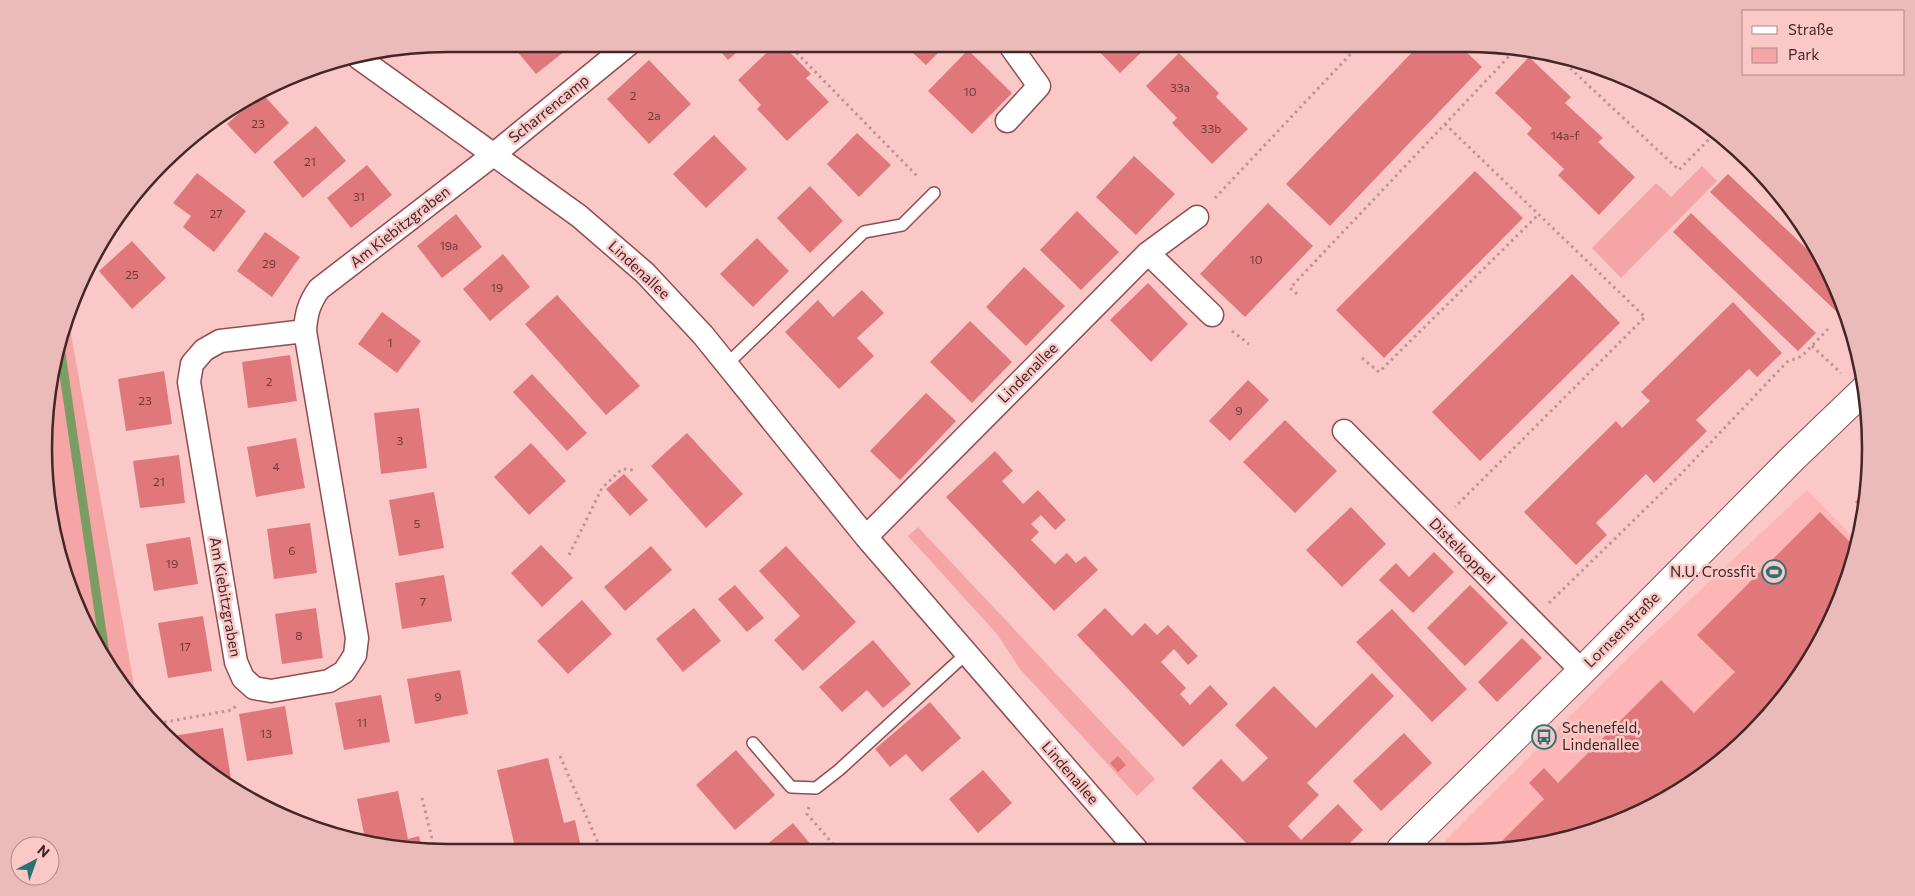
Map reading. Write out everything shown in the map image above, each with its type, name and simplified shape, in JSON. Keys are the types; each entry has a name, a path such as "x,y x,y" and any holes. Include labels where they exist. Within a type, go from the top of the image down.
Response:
{"street":[{"name":"Scharrencamp","path":"493,155 619,52"},
{"path":"1007,121 1039,86 1014,52"},
{"name":"Lindenallee","path":"364,62 579,216 645,273 703,335 866,537 1131,844"},
{"name":"Am Kiebitzgraben","path":"305,331 220,340 204,350 192,364 190,382 236,662 243,678 254,688 271,691 329,681 344,672 355,656 357,638 305,331 306,315 312,299 320,289 493,155"},
{"name":"Lindenallee","path":"866,537 1148,252 1197,217"},
{"path":"1148,252 1212,315"},
{"name":"Lornsenstraße","path":"1406,844 1582,671 1794,457 1859,395"},
{"name":"Distelkoppel","path":"1344,431 1582,671"}],"lane":[{"path":"727,364 864,232 902,225 934,193"},
{"path":"753,743 791,787 816,788 839,770 966,654"}],"path":[{"path":"796,52 934,193"},
{"path":"1197,217 1352,52"},
{"path":"1297,294 1290,288 1510,55"},
{"path":"1567,66 1679,170 1711,137"},
{"path":"1436,525 1645,317 1445,124"},
{"path":"1362,358 1379,372 1538,215"},
{"path":"1530,620 1678,477 1787,362 1802,356 1830,327"},
{"path":"1812,346 1841,373"},
{"path":"569,555 602,488 622,469 634,470"},
{"path":"163,722 232,710 254,688"},
{"path":"560,756 598,844"},
{"path":"816,788 807,814 833,844"},
{"path":"422,798 433,843"}],"shaded area":[{"path":"1807,490 1852,536 1842,575 1816,635 1739,735 1708,762 1665,791 1594,823 1544,836 1519,840 1493,843 1442,844 1628,658"}],"green space":[{"path":"1702,166 1717,181 1621,278 1592,248 1656,183 1671,197"},
{"path":"70,330 135,690 105,646 93,623 73,575 60,525 53,474 53,422 60,371"},
{"path":"918,527 1155,779 1137,796 1020,669 997,634 908,536"}],"building":[{"path":"518,52 564,52 536,74"},
{"path":"721,52 737,52 728,60"},
{"path":"768,52 790,52 811,74 806,78 829,102 787,141 757,109 761,105 738,80"},
{"path":"912,52 939,52 926,65"},
{"path":"966,52 970,52 1012,93 972,134 928,91"},
{"path":"1100,52 1142,52 1120,73"},
{"path":"1412,52 1466,52 1482,67 1330,226 1286,184"},
{"path":"1179,53 1219,93 1216,97 1248,129 1212,164 1172,123 1177,118 1146,86"},
{"path":"1530,58 1571,97 1565,103 1603,138 1598,142 1635,177 1599,215 1558,175 1564,169 1527,134 1532,128 1495,93"},
{"path":"649,60 691,104 649,144 607,99"},
{"path":"266,97 289,123 255,154 227,124 244,108"},
{"path":"316,126 346,161 303,198 273,162"},
{"path":"857,133 891,165 859,197 827,164"},
{"path":"714,135 747,169 706,208 673,174"},
{"path":"1134,156 1175,194 1136,235 1096,197"},
{"path":"367,165 392,195 351,228 327,198"},
{"path":"1475,171 1523,218 1384,358 1336,310"},
{"path":"197,173 246,211 214,252 183,227 191,216 173,203"},
{"path":"1728,174 1812,254 1838,313 1710,192"},
{"path":"810,186 843,221 810,253 777,218"},
{"path":"1268,203 1313,246 1245,317 1200,274"},
{"path":"1077,211 1119,252 1081,290 1040,250"},
{"path":"1691,213 1816,333 1798,351 1673,232"},
{"path":"456,214 482,247 442,278 417,246"},
{"path":"265,232 300,257 272,297 237,271"},
{"path":"757,238 789,271 753,307 720,274"},
{"path":"132,241 166,278 132,309 99,271"},
{"path":"503,254 530,287 490,321 463,289"},
{"path":"1024,267 1065,306 1026,346 986,307"},
{"path":"1572,274 1620,323 1480,461 1432,412"},
{"path":"1148,283 1188,324 1151,362 1110,320"},
{"path":"862,290 884,313 857,338 874,356 839,389 785,332 818,300 833,317"},
{"path":"557,295 640,386 606,415 525,324"},
{"path":"1733,302 1782,353 1757,377 1749,369 1696,420 1707,431 1654,483 1646,474 1596,523 1607,535 1576,565 1524,512 1616,421 1622,428 1650,401 1641,392"},
{"path":"382,312 421,341 397,373 358,344"},
{"path":"970,321 1012,362 972,403 930,362"},
{"path":"290,355 297,401 248,408 242,362"},
{"path":"164,371 172,424 126,431 118,379"},
{"path":"532,374 587,433 567,451 513,392"},
{"path":"1248,380 1269,400 1230,441 1209,421"},
{"path":"926,393 956,421 900,480 870,451"},
{"path":"419,408 427,468 381,474 374,413"},
{"path":"1285,420 1337,471 1295,513 1243,462"},
{"path":"687,433 743,494 706,528 651,466"},
{"path":"296,438 305,488 256,497 247,447"},
{"path":"531,443 566,481 529,515 494,477"},
{"path":"995,451 1013,471 1002,481 1023,504 1038,490 1066,520 1055,530 1041,515 1031,524 1039,532 1031,540 1055,564 1067,553 1076,563 1085,556 1098,570 1054,611 946,497"},
{"path":"179,455 185,503 140,508 133,461"},
{"path":"624,474 648,500 630,516 606,489"},
{"path":"434,492 444,548 399,556 389,500"},
{"path":"1351,507 1386,544 1342,587 1306,550"},
{"path":"1820,512 1851,543 1842,575 1810,646 1781,689 1747,728 1728,745 1687,777 1642,803 1594,823 1569,830 1544,836 1501,842 1544,799 1529,783 1544,768 1558,783 1661,680 1694,713 1735,672 1697,635"},
{"path":"310,523 317,573 274,579 267,529"},
{"path":"190,537 198,584 154,591 146,544"},
{"path":"541,545 573,578 542,607 511,573"},
{"path":"651,546 672,570 625,611 604,587"},
{"path":"786,546 856,622 803,671 774,640 800,616 759,571"},
{"path":"1434,552 1454,572 1413,613 1379,580 1396,563 1409,577"},
{"path":"444,575 452,621 402,629 395,583"},
{"path":"735,585 764,618 747,632 718,599"},
{"path":"1470,585 1508,623 1465,666 1427,628"},
{"path":"582,600 612,634 568,674 537,641"},
{"path":"316,608 323,658 282,664 275,614"},
{"path":"694,608 721,641 683,672 656,639"},
{"path":"1105,608 1132,636 1145,623 1157,635 1168,625 1198,656 1188,665 1174,649 1161,662 1186,688 1180,694 1190,705 1210,685 1228,704 1183,747 1077,635"},
{"path":"1392,609 1467,689 1432,722 1356,642"},
{"path":"203,616 212,671 168,678 158,623"},
{"path":"1522,638 1542,658 1497,702 1478,682"},
{"path":"873,640 911,684 883,708 867,690 842,712 819,687"},
{"path":"460,670 468,714 415,724 407,679"},
{"path":"1372,673 1394,696 1307,783 1319,795 1288,826 1301,840 1338,804 1363,830 1349,844 1247,844 1192,788 1221,759 1243,782 1268,758 1235,725 1274,686 1316,728"},
{"path":"381,695 390,742 344,750 335,703"},
{"path":"930,702 961,738 922,772 906,754 890,767 875,749"},
{"path":"285,706 293,754 247,761 239,714"},
{"path":"223,728 231,779 207,762 176,735"},
{"path":"1404,733 1432,763 1381,811 1353,781"},
{"path":"736,750 775,795 735,830 696,785"},
{"path":"1118,756 1126,765 1118,772 1110,763"},
{"path":"548,758 564,823 575,820 580,844 514,844 497,770"},
{"path":"983,770 1012,803 978,833 949,799"},
{"path":"398,791 408,839 419,836 420,843 364,834 357,799"},
{"path":"793,823 810,844 768,844"}],"waterway":[{"path":"62,362 104,643"}],"place":[{"name":"N.U. Crossfit","path":"1774,572"},
{"name":"Schenefeld, Lindenallee","path":"1544,737"}]}
